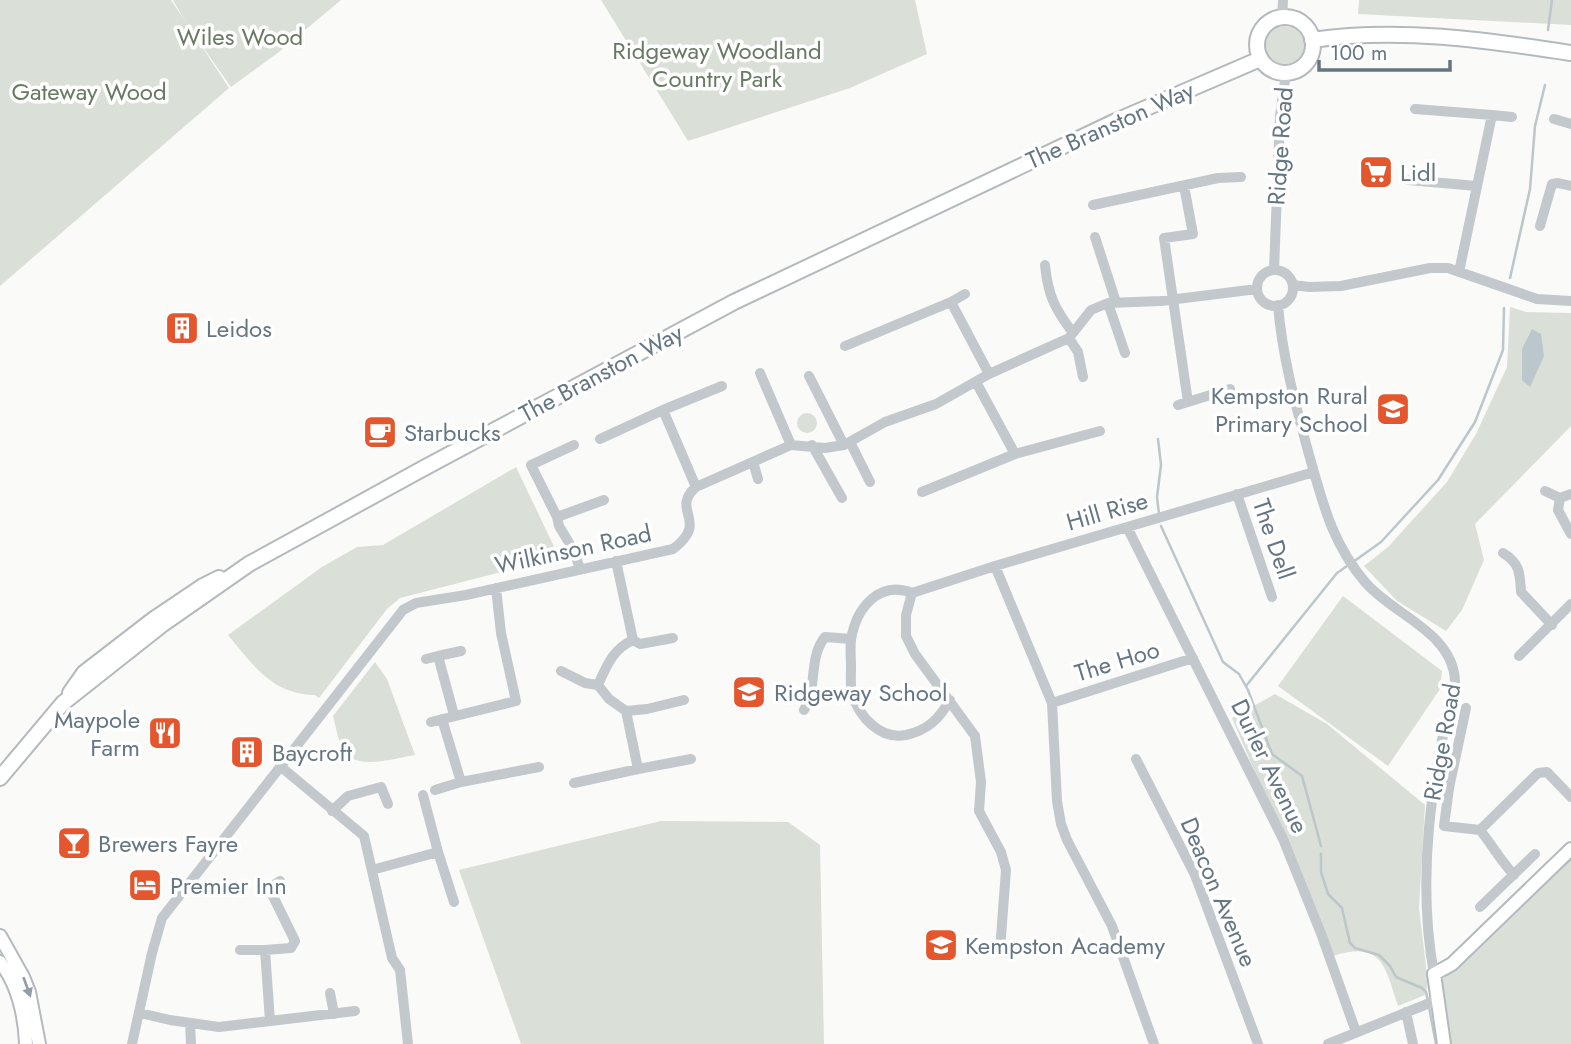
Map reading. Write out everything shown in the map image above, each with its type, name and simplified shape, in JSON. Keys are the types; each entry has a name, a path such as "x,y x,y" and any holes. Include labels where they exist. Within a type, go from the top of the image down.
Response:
{"highway":[{"path":"1282,17 1303,23 1312,40 1312,51 1307,62 1299,69 1286,73 1271,69 1260,59 1257,50 1258,34 1267,23 1282,17"},
{"path":"1312,40 1339,36 1418,35 1493,41 1571,53"},
{"name":"The Branston Way","path":"0,778 63,703 163,624 249,564 734,302 1116,121 1260,59"}],"main road":[{"path":"1444,1044 1431,1002 1434,980 1571,849"},
{"path":"0,936 29,992 38,1044"},
{"path":"0,962 16,994 26,1044"}],"street":[{"path":"1282,17 1283,0"},
{"name":"Ridge Road","path":"1275,270 1280,116 1286,73"},
{"path":"1415,109 1512,117"},
{"path":"1459,272 1492,115"},
{"path":"1554,119 1571,124"},
{"path":"1093,205 1218,178 1241,177"},
{"path":"1408,180 1477,186"},
{"path":"1539,226 1552,184 1571,186"},
{"path":"1184,187 1193,234 1164,238 1183,403 1230,388"},
{"path":"1095,237 1125,353"},
{"path":"1045,265 1048,289 1055,309 1078,352 1083,377"},
{"path":"1293,285 1341,286 1430,268 1448,268 1536,299 1571,301"},
{"path":"1275,270 1288,275 1293,285 1290,297 1278,305 1271,305 1262,300 1257,289 1262,276 1275,270"},
{"path":"663,410 696,487 790,444 825,448 847,443 885,422 926,408 989,374 1071,336 1091,310 1112,302 1257,289"},
{"path":"845,346 965,294"},
{"path":"951,302 989,374"},
{"name":"Ridge Road","path":"1278,305 1280,335 1290,386 1331,531 1368,586 1436,639 1448,653 1454,669 1455,681 1439,753 1428,825 1426,911 1434,980"},
{"path":"760,373 790,444"},
{"path":"825,376 811,380 870,482"},
{"path":"976,382 1015,454"},
{"path":"600,439 722,386"},
{"path":"922,492 1015,454 1100,431"},
{"path":"574,445 531,465 559,526 574,551 580,569"},
{"path":"812,445 842,498"},
{"path":"753,463 758,479"},
{"name":"Hill Rise","path":"851,639 862,609 871,598 883,590 901,589 912,593 1314,472"},
{"name":"Wilkinson Road","path":"132,1044 162,918 403,610 415,603 673,549 684,540 691,529 685,501 687,495 696,487"},
{"path":"1545,491 1565,496 1558,510 1571,534"},
{"name":"The Dell","path":"1237,494 1272,597"},
{"path":"557,517 604,500"},
{"name":"Durler Avenue","path":"1127,527 1283,839 1322,936 1356,1032"},
{"path":"1503,553 1513,558 1520,570 1521,592 1552,625"},
{"path":"616,561 633,640 640,645 673,638"},
{"path":"995,566 1052,703 1060,824 1112,926 1154,1044"},
{"path":"442,719 516,701 501,633 496,588"},
{"path":"912,593 906,615 906,636 915,654 975,736 981,782 979,811 1002,852 1006,870 1000,950"},
{"path":"1519,656 1571,604"},
{"path":"804,710 811,698 819,645 825,638 851,639 852,693 866,719 878,731 897,737 930,727 942,715 950,700"},
{"path":"598,685 610,659 621,645 633,640"},
{"path":"461,651 432,657 442,719 461,782"},
{"name":"The Hoo","path":"1052,703 1193,659"},
{"path":"561,671 585,683 598,685 609,699 626,711 684,700"},
{"path":"1466,708 1444,826 1480,830 1514,874"},
{"path":"626,711 638,769"},
{"path":"575,783 691,760"},
{"name":"Deacon Avenue","path":"1136,760 1195,875 1258,1044"},
{"path":"281,766 364,836 392,958 400,970 408,1044"},
{"path":"435,790 461,782 539,767"},
{"path":"1480,830 1538,772 1547,772 1571,797"},
{"path":"332,811 348,796 381,787 388,804"},
{"path":"423,795 454,902"},
{"path":"372,870 438,852"},
{"path":"1480,907 1535,854"},
{"path":"258,894 280,881"},
{"path":"240,950 291,947 295,941 269,888"},
{"path":"265,950 270,1021"},
{"path":"330,993 334,1014"},
{"path":"1328,1044 1431,1002"},
{"path":"140,1013 219,1027 355,1011"},
{"path":"1406,1012 1413,1044"},
{"path":"190,1023 191,1044"}],"green space":[{"name":"Gateway Wood","path":"0,0 171,0 185,21 173,0 341,0 279,52 231,87 193,33 229,88 0,286"},
{"name":"Ridgeway Woodland Country Park","path":"601,0 915,0 927,54 850,88 688,141"},
{"path":"1359,0 1571,0 1571,25 1358,14"},
{"path":"1284,26 1299,32 1305,47 1299,62 1284,68 1269,62 1263,47 1269,32"},
{"path":"1510,307 1526,312 1571,313 1571,426 1475,524 1484,560 1462,610 1446,631 1397,601 1364,566 1388,547 1447,482 1476,434 1507,367"},
{"path":"803,413 811,413 817,423 811,433 803,433 797,427 797,419"},
{"path":"516,467 559,557 400,598 387,609 319,698 275,684 228,635 322,567 357,547 383,545"},
{"path":"1343,596 1442,671 1440,689 1388,766 1278,686"},
{"path":"375,662 387,679 415,755 378,762 359,761 346,753 341,745 333,716"},
{"path":"1275,694 1327,724 1425,805 1419,908 1428,983 1425,995 1398,1006 1385,969 1379,960 1362,952 1333,956 1232,718"},
{"path":"661,821 788,822 820,845 824,1044 521,1044 459,870"},
{"path":"1571,852 1571,1044 1448,1044 1442,1003 1442,980"}],"shaded area":[{"path":"1532,329 1541,334 1544,356 1530,387 1522,380 1522,349"}],"waterway":[{"path":"1548,30 1552,0"},
{"path":"1510,278 1530,189 1535,126 1545,85"},
{"path":"1353,562 1381,542 1438,480 1475,422 1503,350 1504,308"},
{"path":"1158,439 1161,465 1157,497 1159,514"},
{"path":"1161,526 1223,662 1239,674 1248,690 1272,754 1302,776 1321,846"},
{"path":"1246,686 1337,573 1347,566"},
{"path":"1321,854 1321,872 1328,894 1342,908 1350,943 1355,948 1379,955 1396,977 1422,988 1428,1001"},
{"path":"1429,1007 1436,1044"}],"place":[{"name":"Lidl","path":"1376,172"},
{"name":"Leidos","path":"182,328"},
{"name":"Kempston Rural Primary School","path":"1393,409"},
{"name":"Starbucks","path":"380,432"},
{"name":"Ridgeway School","path":"749,692"},
{"name":"Maypole Farm","path":"165,733"},
{"name":"Baycroft","path":"247,752"},
{"name":"Brewers Fayre","path":"74,843"},
{"name":"Premier Inn","path":"145,885"},
{"name":"Kempston Academy","path":"941,945"}],"park label":[{"name":"Wiles Wood","path":"240,36"}]}
